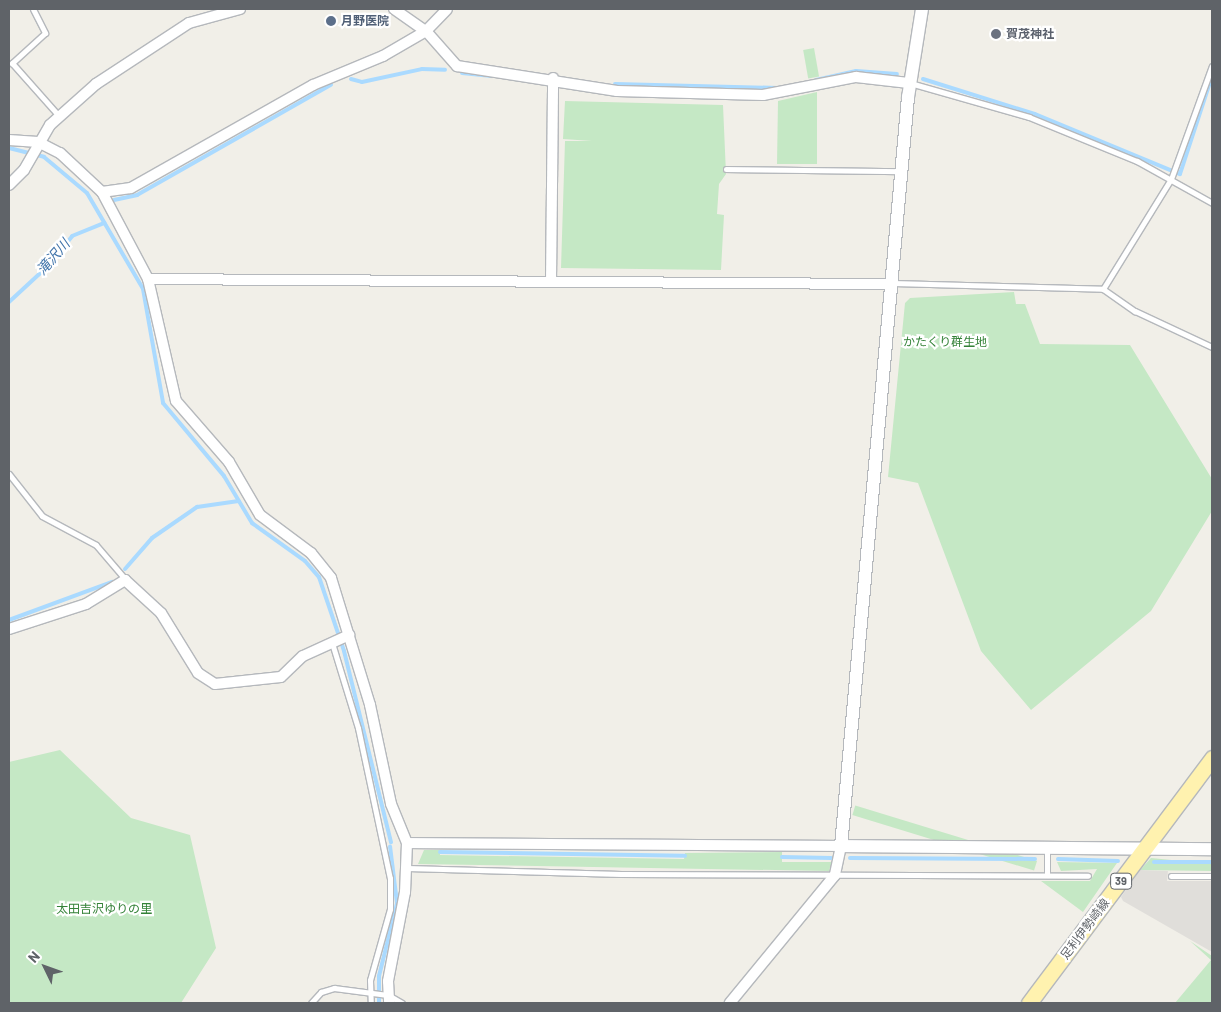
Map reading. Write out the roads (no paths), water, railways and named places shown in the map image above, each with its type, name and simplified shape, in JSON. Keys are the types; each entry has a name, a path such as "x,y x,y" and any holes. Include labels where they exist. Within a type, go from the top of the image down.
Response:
{"main road":[{"name":"足利伊勢崎線","path":"1029,1003 1212,758"}],"street":[{"path":"9,185 59,116 115,70 189,23 240,9"},
{"path":"394,9 426,31 457,66 553,78 617,91 763,95 856,77 909,83"},
{"path":"102,192 131,188 313,85 383,56 426,31 447,9"},
{"path":"730,1003 835,875 841,846 909,83 922,9"},
{"path":"552,281 553,78"},
{"path":"9,140 35,149 60,153 102,192 148,279 176,401 229,462 260,516 321,566 331,578 370,704 392,804 407,843 407,868 386,998"},
{"path":"148,279 890,284"},
{"path":"9,629 86,604 126,580 162,613 198,673 215,684 280,677 303,656 349,635"},
{"path":"407,843 1212,849"}],"lane":[{"path":"33,9 46,33 12,63 59,116"},
{"path":"1104,289 1171,179 1212,66"},
{"path":"909,83 1029,117 1171,179 1212,202"},
{"path":"726,169 902,171"},
{"path":"890,284 1104,289 1135,311 1212,347"},
{"path":"9,474 42,516 96,544 126,580"},
{"path":"332,643 358,728 390,878 390,909 371,994 371,1003"},
{"path":"1047,848 1047,875"},
{"path":"407,868 835,875 1088,876"},
{"path":"1171,876 1212,876"},
{"path":"311,1003 326,990 371,994 402,1003"}],"waterway":[{"path":"351,79 362,82 422,69 445,70"},
{"path":"816,80 856,71 897,74"},
{"path":"462,73 492,76"},
{"path":"923,79 1035,114 1180,174 1212,76"},
{"path":"615,84 778,88"},
{"path":"114,200 137,195 331,85"},
{"path":"9,148 44,157 87,193 143,289 163,403 224,476 252,523 305,561 319,577 344,651 391,842"},
{"name":"滝沢川","path":"9,302 48,266 72,236 104,223"},
{"path":"125,569 152,538 197,507 239,501"},
{"path":"9,620 112,582"},
{"path":"379,1003 379,976 397,903 390,846"},
{"path":"440,852 685,856"},
{"path":"782,857 831,858"},
{"path":"850,858 1035,859"},
{"path":"1058,859 1118,861"},
{"path":"1154,862 1212,862"}],"place":[{"name":"月野医院","path":"331,21"},
{"name":"賀茂神社","path":"996,34"}],"park label":[{"name":"かたくり群生地","path":"945,342"},
{"name":"太田吉沢ゆりの里","path":"104,909"}]}
